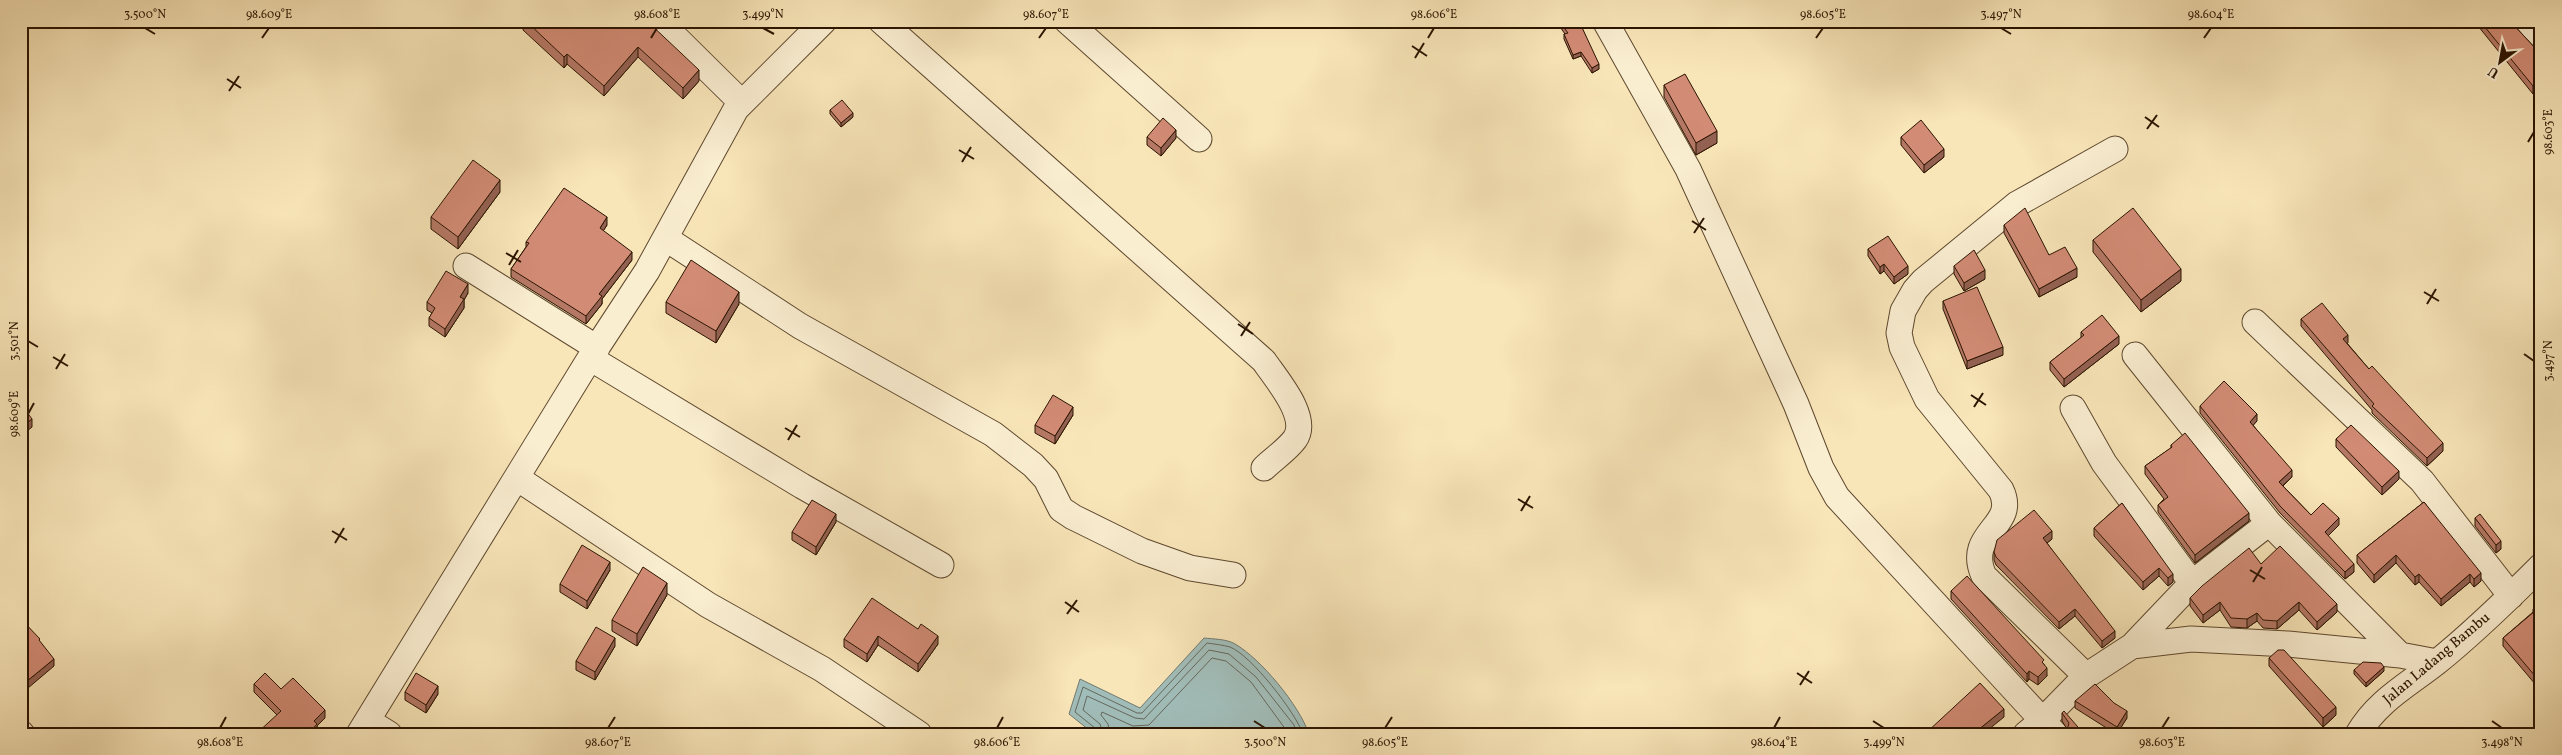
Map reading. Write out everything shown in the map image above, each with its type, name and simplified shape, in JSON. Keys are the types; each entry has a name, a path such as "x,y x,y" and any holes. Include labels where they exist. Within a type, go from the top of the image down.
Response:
{"street":[{"path":"659,21 740,101"},
{"path":"372,730 517,478 647,271 740,101 824,21"},
{"path":"881,21 1264,361 1297,411 1299,428 1295,439 1264,468"},
{"path":"1067,21 1198,138"},
{"path":"1605,21 1688,169 1796,404 1821,468 1832,490 2041,729 2086,676 2132,646 2192,583 2269,523"},
{"path":"2522,21 2541,44"},
{"path":"2086,676 1984,576 1979,564 1980,548 2004,512 2006,500 2001,490 1927,399 1902,347 1899,333 1900,321 1907,301 1923,281 2017,204 2115,149"},
{"path":"665,238 800,326 993,434 1033,465 1046,479 1061,509 1073,517 1158,557 1190,568 1233,575"},
{"path":"466,266 594,353 802,486 942,565"},
{"path":"2255,322 2422,481 2511,596"},
{"path":"2135,355 2269,523 2400,655"},
{"path":"2073,408 2104,463 2192,583"},
{"path":"517,478 708,605 822,669 919,734"},
{"name":"Jalan Ladang Bambu","path":"2358,734 2384,701 2437,662 2511,596 2541,566"},
{"path":"2132,646 2190,639 2288,644 2400,655 2437,662"}],"water":[{"path":"1204,638 1232,642 1256,660 1288,697 1304,722 1309,734 1094,734 1069,714 1080,679 1140,708"}],"building":[{"path":"526,21 647,21 699,70 683,88 638,47 604,86 567,54 564,57"},
{"path":"1559,21 1579,21 1599,64 1592,68 1581,52 1573,55 1564,34 1568,33"},
{"path":"2480,21 2510,21 2536,49 2541,50 2541,92 2535,84 2533,86"},
{"path":"1685,74 1717,131 1696,143 1664,85"},
{"path":"842,100 853,113 841,123 830,110"},
{"path":"1163,118 1176,130 1161,148 1147,137"},
{"path":"1921,120 1944,149 1924,165 1901,137"},
{"path":"473,160 500,180 458,237 431,217"},
{"path":"564,188 607,217 600,228 632,252 599,294 602,296 586,316 511,269 529,243 526,242"},
{"path":"2025,208 2049,255 2065,247 2077,268 2039,289 2004,225"},
{"path":"2133,208 2181,269 2141,300 2093,240"},
{"path":"1888,236 1908,266 1894,277 1884,264 1880,267 1868,249"},
{"path":"1974,250 1985,270 1964,283 1954,266"},
{"path":"691,260 739,292 716,331 666,302"},
{"path":"446,271 468,284 460,297 464,299 445,329 429,318 435,308 427,302"},
{"path":"1977,287 2003,347 1967,361 1943,301"},
{"path":"2322,303 2348,335 2343,339 2369,369 2372,366 2443,443 2427,458 2372,406 2374,404 2301,319"},
{"path":"2102,315 2119,336 2064,379 2050,362 2084,335 2081,332"},
{"path":"2224,381 2257,414 2250,422 2292,470 2279,482 2311,515 2323,503 2339,518 2325,532 2354,564 2345,572 2280,506 2200,406"},
{"path":"1053,395 1073,407 1055,436 1035,425"},
{"path":"21,404 32,419 21,427"},
{"path":"2351,425 2399,471 2382,487 2336,439"},
{"path":"2185,433 2249,513 2195,555 2158,505 2168,497 2145,466 2172,447 2171,445"},
{"path":"812,500 836,514 816,547 792,532"},
{"path":"2424,502 2481,573 2474,579 2470,574 2441,599 2419,574 2415,577 2396,555 2374,575 2357,555"},
{"path":"2122,503 2173,574 2168,578 2159,568 2143,582 2094,528"},
{"path":"2034,510 2052,531 2043,538 2115,631 2102,641 2075,609 2059,622 1996,557 1994,552 1997,540"},
{"path":"2480,514 2501,541 2496,545 2475,518"},
{"path":"582,545 610,562 587,601 560,584"},
{"path":"2280,546 2337,604 2317,622 2299,602 2277,621 2263,620 2257,613 2247,619 2231,618 2220,602 2203,615 2190,598 2249,548 2261,564"},
{"path":"643,567 667,583 637,634 612,620"},
{"path":"1967,576 2044,660 2042,662 2047,668 2038,677 2029,671 2027,674 1951,591"},
{"path":"872,598 918,629 921,624 938,636 918,664 878,636 867,654 844,639"},
{"path":"2541,603 2541,683 2503,638 2535,611 2533,609"},
{"path":"21,619 40,639 54,659 21,686"},
{"path":"596,627 615,638 595,672 576,661"},
{"path":"2278,650 2284,650 2336,707 2323,718 2269,658"},
{"path":"2363,662 2381,663 2384,667 2366,683 2354,670"},
{"path":"265,673 281,689 293,678 325,710 314,721 317,724 308,734 256,734 281,711 254,684"},
{"path":"416,673 438,686 426,705 405,692"},
{"path":"1980,683 2004,709 1973,734 1929,734 1927,732"},
{"path":"2095,684 2114,703 2127,711 2117,727 2075,701"},
{"path":"2064,711 2084,734 2066,734 2069,723 2062,713"}]}
